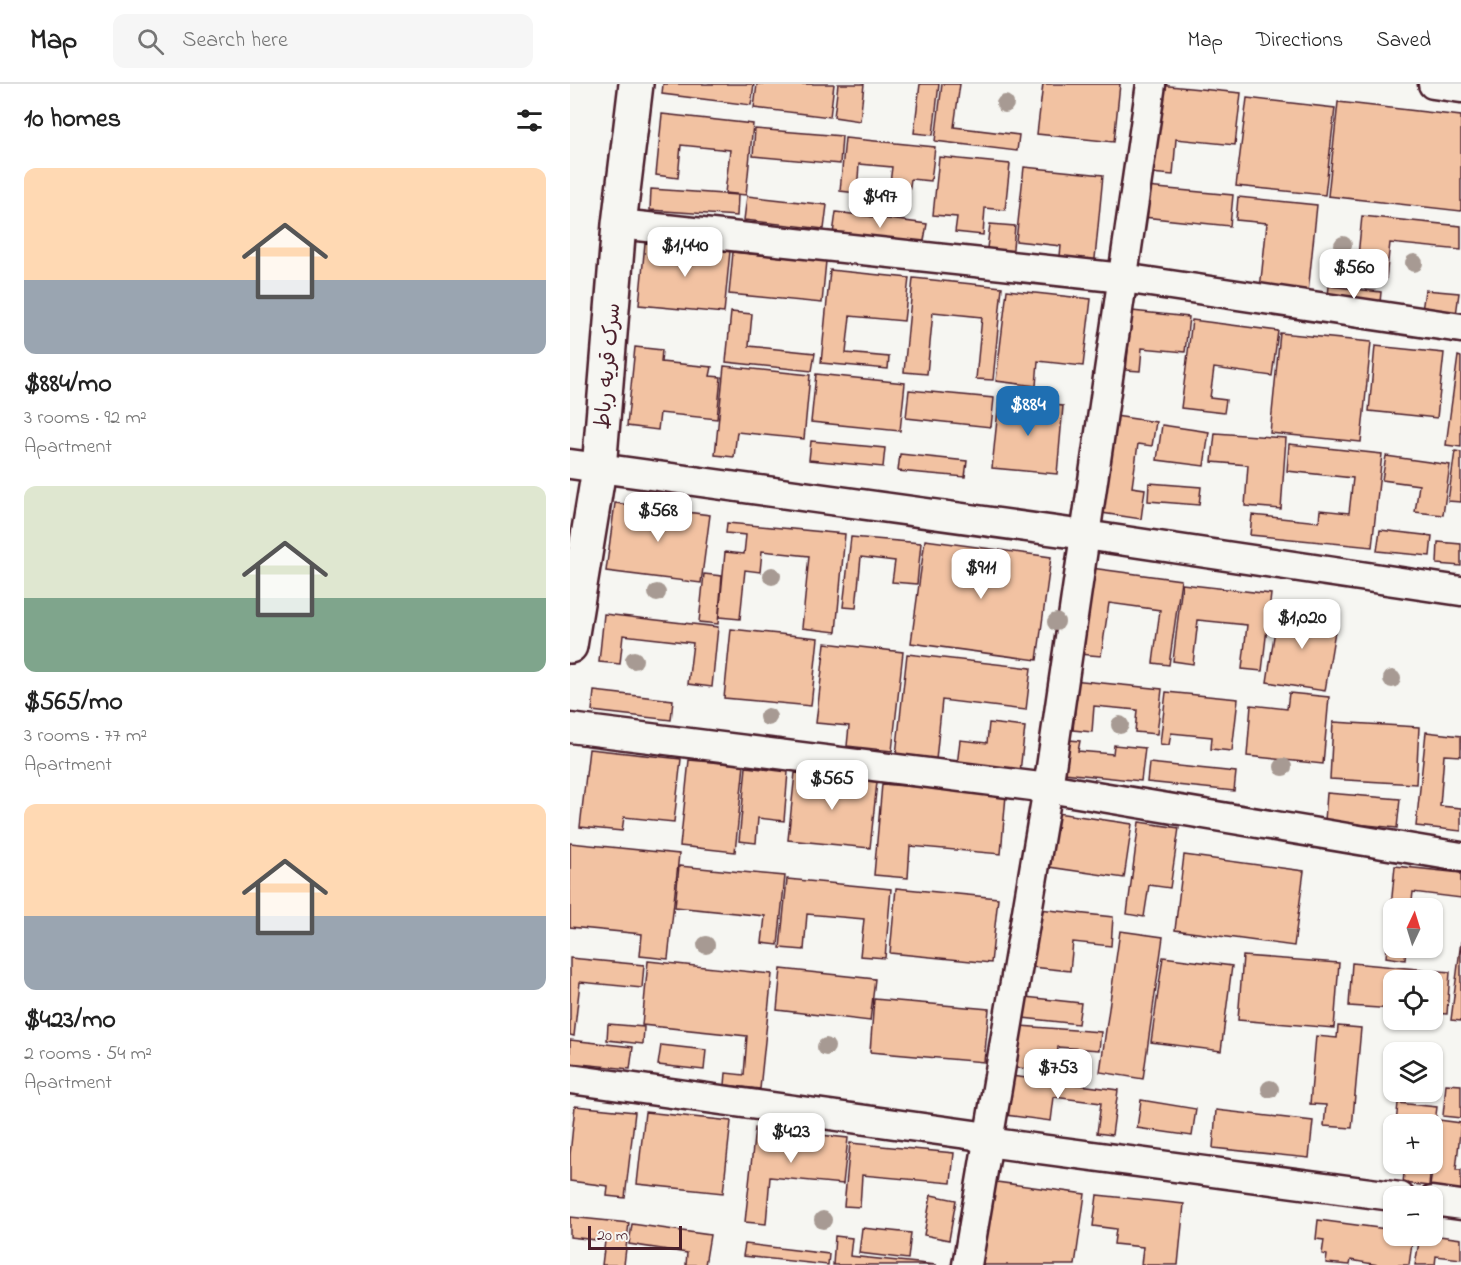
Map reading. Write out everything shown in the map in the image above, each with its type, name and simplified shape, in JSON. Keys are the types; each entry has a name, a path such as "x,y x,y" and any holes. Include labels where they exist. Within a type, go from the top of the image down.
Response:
{"street":[{"name":"سرک قریه رباط","path":"570,646 585,466 636,84"},
{"path":"967,1265 1048,788 1151,84"},
{"path":"1433,84 1461,88"},
{"path":"619,224 1123,278 1461,328"},
{"path":"585,466 1085,535 1461,591"},
{"path":"570,729 1048,788 1461,857"},
{"path":"570,1079 974,1134 987,1142 1383,1195"},
{"path":"1443,1203 1461,1205"}],"building":[{"path":"663,84 754,84 751,105 662,94"},
{"path":"757,84 834,84 830,117 754,108"},
{"path":"838,84 864,84 860,121 834,117"},
{"path":"920,84 939,84 933,135 914,133"},
{"path":"942,84 960,84 954,127 1019,135 1017,151 935,141"},
{"path":"1043,84 1120,84 1114,142 1037,134"},
{"path":"1159,85 1241,93 1235,145 1176,139 1173,175 1150,173"},
{"path":"1247,98 1335,108 1325,195 1236,186"},
{"path":"1338,102 1461,116 1461,211 1328,196"},
{"path":"662,114 753,124 746,195 725,193 730,150 681,145 678,178 656,175"},
{"path":"755,129 842,136 840,164 753,156"},
{"path":"845,138 935,147 931,181 911,179 909,193 889,191 892,167 859,164 857,193 840,191"},
{"path":"939,157 1010,164 1005,210 985,208 983,235 955,232 957,217 933,215"},
{"path":"1024,167 1103,175 1094,269 1059,266 1061,246 1016,241"},
{"path":"1146,187 1233,195 1230,226 1143,217"},
{"path":"651,189 738,195 737,216 650,210"},
{"path":"747,196 827,205 824,229 744,220"},
{"path":"1238,197 1317,205 1308,293 1260,289 1267,223 1236,220"},
{"path":"836,212 927,224 923,246 833,234"},
{"path":"1362,216 1461,226 1461,250 1390,243 1386,279 1356,276"},
{"path":"990,224 1015,226 1012,259 986,256"},
{"path":"645,243 730,251 724,313 639,305"},
{"path":"733,252 826,261 822,303 729,294"},
{"path":"830,270 909,278 904,321 850,316 846,353 889,357 888,369 821,363"},
{"path":"913,278 1002,287 993,380 976,379 982,317 933,312 927,374 904,372"},
{"path":"1329,286 1381,292 1379,313 1327,308"},
{"path":"1007,290 1091,299 1083,366 1038,361 1036,386 996,381"},
{"path":"1425,290 1459,293 1456,315 1422,311"},
{"path":"1132,311 1189,317 1185,352 1142,348 1140,371 1126,370"},
{"path":"731,312 752,314 749,346 815,353 812,371 726,362"},
{"path":"1192,320 1278,331 1272,376 1214,368 1210,398 1226,400 1224,413 1181,408"},
{"path":"1280,333 1371,342 1361,442 1270,433"},
{"path":"1375,346 1444,353 1437,418 1369,411"},
{"path":"635,347 662,350 661,362 712,367 710,376 721,377 717,419 660,413 658,430 627,426"},
{"path":"1458,356 1461,357 1461,447 1446,445"},
{"path":"724,366 810,375 804,439 737,432 734,457 715,455"},
{"path":"816,374 905,383 900,431 811,422"},
{"path":"909,390 994,398 991,427 906,418"},
{"path":"999,400 1063,406 1057,474 992,468"},
{"path":"1115,416 1156,422 1152,446 1138,444 1132,487 1145,489 1141,519 1102,513"},
{"path":"1162,425 1209,432 1204,466 1157,460"},
{"path":"1215,433 1286,438 1281,509 1245,506 1248,465 1212,462"},
{"path":"811,441 885,448 883,467 809,460"},
{"path":"1289,444 1382,454 1372,547 1250,535 1252,515 1319,522 1320,510 1349,513 1353,478 1287,471"},
{"path":"1455,451 1461,452 1461,502 1448,501"},
{"path":"900,454 967,461 965,477 898,471"},
{"path":"1386,456 1450,465 1443,515 1415,512 1419,485 1382,480"},
{"path":"1149,483 1201,487 1199,505 1148,501"},
{"path":"615,503 710,515 701,583 606,571"},
{"path":"727,523 845,534 836,632 802,628 809,556 762,551 760,572 745,570 740,619 719,617 725,552 744,554 746,535 726,533"},
{"path":"1380,530 1432,536 1430,556 1377,551"},
{"path":"851,537 921,543 917,584 892,582 895,561 861,557 856,608 843,607"},
{"path":"925,540 1051,557 1037,660 911,643"},
{"path":"1438,542 1461,544 1461,566 1437,564"},
{"path":"1091,568 1181,580 1169,665 1153,663 1160,610 1109,603 1101,656 1079,654"},
{"path":"704,574 722,576 718,624 699,622"},
{"path":"1182,584 1271,594 1262,671 1242,669 1247,625 1198,620 1193,664 1173,661"},
{"path":"1278,610 1337,619 1325,691 1267,682"},
{"path":"604,614 718,627 712,687 688,684 693,643 623,635 620,664 599,662"},
{"path":"731,629 818,638 811,706 724,698"},
{"path":"825,643 903,652 892,751 847,746 849,726 816,723"},
{"path":"907,654 1031,668 1026,710 942,700 936,760 896,755"},
{"path":"1072,680 1162,689 1157,734 1135,732 1137,710 1094,706 1092,732 1073,730 1075,710 1069,709"},
{"path":"594,691 673,700 671,720 592,711"},
{"path":"1166,692 1238,699 1232,751 1211,749 1212,737 1171,733 1169,745 1160,744"},
{"path":"1289,693 1329,697 1323,764 1247,756 1251,705 1287,709"},
{"path":"1333,722 1419,727 1416,784 1330,779"},
{"path":"989,723 1025,727 1020,772 957,766 960,740 987,743"},
{"path":"1426,732 1461,736 1461,756 1444,755 1440,806 1461,808 1461,831 1416,826"},
{"path":"1058,739 1080,741 1078,751 1113,754 1114,745 1145,748 1141,781 1054,772"},
{"path":"589,749 681,759 674,822 624,817 622,831 580,827"},
{"path":"689,760 744,765 735,852 680,846"},
{"path":"1149,763 1236,772 1234,791 1147,782"},
{"path":"746,767 788,772 784,821 758,818 756,843 739,841"},
{"path":"795,773 877,782 870,848 788,840"},
{"path":"882,784 1006,795 1001,854 910,846 908,878 874,875"},
{"path":"1327,793 1400,799 1397,828 1325,821"},
{"path":"1057,813 1132,824 1124,878 1049,867"},
{"path":"1139,822 1179,828 1170,888 1149,885 1144,917 1127,914"},
{"path":"570,843 679,854 668,959 640,956 642,934 570,927"},
{"path":"1184,855 1304,871 1294,946 1175,930"},
{"path":"679,866 785,876 778,945 762,943 765,916 675,907"},
{"path":"1395,866 1461,873 1461,898 1413,892 1412,898 1392,898"},
{"path":"787,879 891,889 885,958 860,956 864,919 807,914 804,950 780,948"},
{"path":"896,888 998,898 991,963 890,953"},
{"path":"1039,909 1113,917 1111,946 1073,942 1070,971 1032,967"},
{"path":"1120,931 1163,937 1143,1079 1100,1072"},
{"path":"1461,941 1461,1021 1451,1020"},
{"path":"1243,956 1339,963 1334,1028 1238,1020"},
{"path":"1163,957 1232,966 1221,1051 1151,1042"},
{"path":"570,958 644,965 642,988 580,982 574,1036 570,1035"},
{"path":"648,961 772,974 760,1089 725,1085 726,1073 744,1075 747,1036 642,1025"},
{"path":"1352,963 1428,970 1383,970 1383,1008 1349,1006"},
{"path":"781,969 875,979 870,1021 777,1010"},
{"path":"1443,971 1450,972 1447,1014 1443,1014"},
{"path":"1025,997 1081,1003 1078,1024 1023,1018"},
{"path":"874,999 989,1009 984,1062 870,1052"},
{"path":"608,1024 644,1027 643,1044 607,1040"},
{"path":"1020,1026 1101,1032 1099,1050 1058,1047 1056,1071 1017,1068"},
{"path":"1338,1026 1361,1028 1352,1128 1324,1126 1326,1105 1310,1104 1316,1036 1337,1038"},
{"path":"570,1040 633,1047 630,1069 570,1063"},
{"path":"661,1045 706,1050 704,1070 658,1065"},
{"path":"1011,1076 1118,1090 1112,1135 1097,1133 1101,1103 1054,1097 1051,1121 1005,1115"},
{"path":"1446,1084 1461,1085 1461,1118 1443,1116"},
{"path":"1141,1100 1196,1109 1192,1136 1137,1128"},
{"path":"1398,1103 1437,1107 1436,1114 1397,1114"},
{"path":"575,1106 635,1112 625,1198 607,1196 608,1186 570,1181"},
{"path":"1216,1110 1313,1121 1309,1158 1213,1148"},
{"path":"645,1112 731,1121 723,1193 637,1184"},
{"path":"1443,1121 1461,1123 1456,1170 1461,1170 1461,1190 1430,1186 1432,1174 1443,1174"},
{"path":"755,1128 848,1138 843,1184 770,1177 766,1224 745,1222"},
{"path":"850,1143 954,1153 951,1183 862,1175 860,1207 844,1206"},
{"path":"1404,1174 1430,1174 1429,1186 1403,1183"},
{"path":"989,1181 1085,1194 1075,1265 977,1265"},
{"path":"931,1195 956,1200 949,1240 924,1235"},
{"path":"1097,1195 1184,1204 1178,1265 1141,1265 1143,1247 1114,1244 1116,1229 1093,1226"},
{"path":"570,1217 629,1223 624,1265 602,1265 605,1241 570,1237"},
{"path":"1318,1220 1383,1229 1383,1246 1412,1246 1409,1265 1378,1265 1351,1260 1350,1265 1326,1263 1327,1255 1322,1254 1324,1240 1316,1239"},
{"path":"632,1224 710,1235 705,1265 686,1265 687,1253 629,1244"},
{"path":"862,1228 911,1233 908,1259 859,1253"},
{"path":"835,1236 852,1238 850,1256 937,1265 833,1265"},
{"path":"1443,1237 1461,1239 1461,1259 1436,1256 1435,1265 1415,1265 1418,1246 1443,1246"},
{"path":"745,1244 829,1254 828,1265 743,1256"}]}
